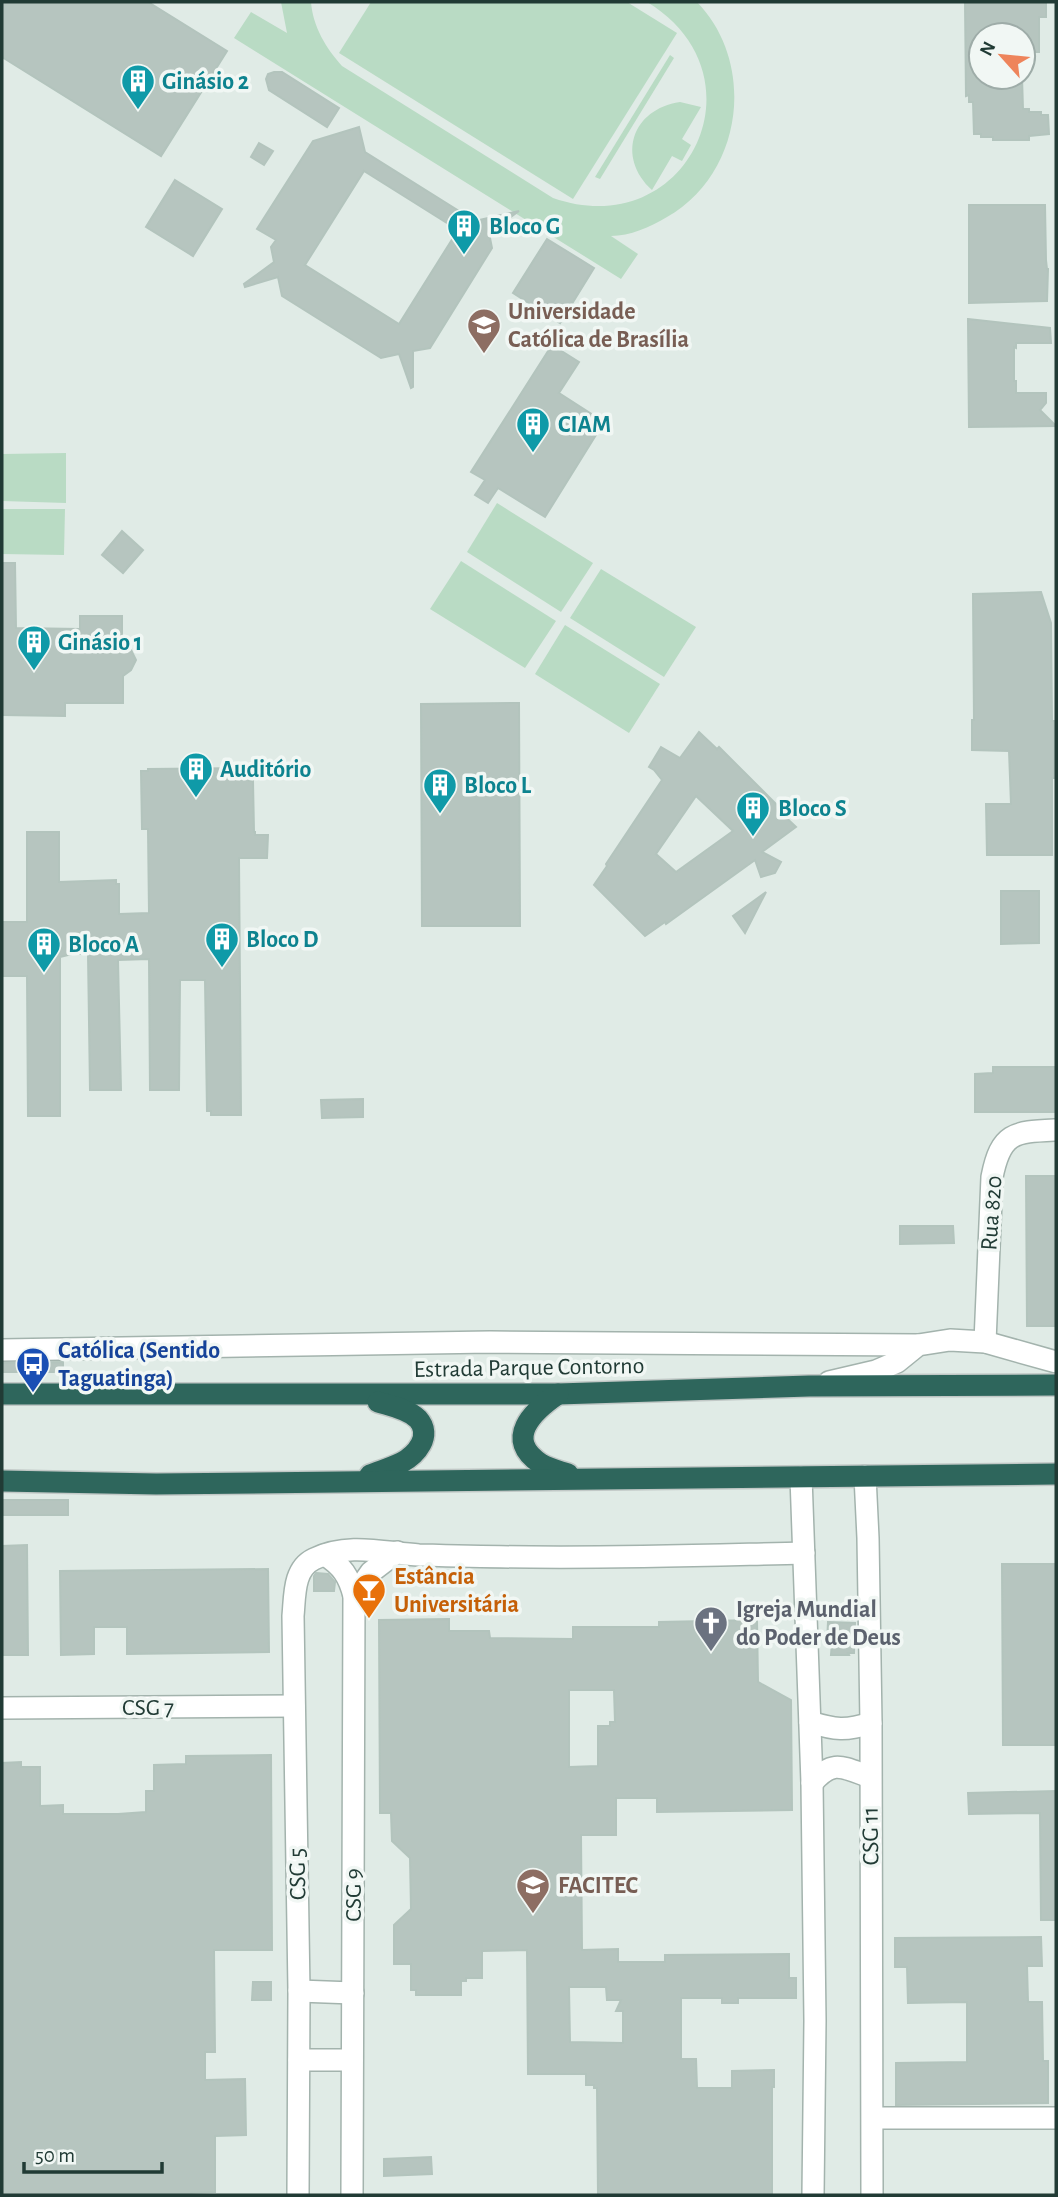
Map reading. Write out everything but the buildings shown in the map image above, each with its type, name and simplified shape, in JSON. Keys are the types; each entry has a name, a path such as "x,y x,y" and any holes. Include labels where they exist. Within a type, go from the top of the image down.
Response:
{"highway":[{"name":"Estrada Parque Contorno","path":"2,1394 558,1394 809,1386 1056,1385"},
{"path":"558,1394 530,1417 524,1429 524,1441 528,1452 542,1465 577,1478"},
{"path":"352,1395 402,1409 418,1419 423,1428 423,1440 418,1451 401,1463 355,1480"},
{"path":"2,1481 156,1483 1056,1474"}],"street":[{"name":"Rua 820","path":"985,1342 992,1177 996,1159 1000,1148 1016,1135 1027,1131 1056,1130"},
{"path":"2,1350 490,1342 918,1345 950,1340 985,1342 1056,1362"},
{"path":"809,1386 876,1371 897,1362 918,1345"},
{"name":"CSG 11","path":"865,1476 871,1723 872,2195"},
{"path":"801,1477 812,1783 815,2021 813,2195"},
{"path":"319,1557 362,1550 415,1555 533,1557 804,1553"},
{"path":"355,1595 372,1572 393,1551"},
{"name":"CSG 9","path":"319,1557 337,1562 346,1572 355,1595 352,2195"},
{"name":"CSG 5","path":"298,2195 299,1991 293,1616 296,1585 304,1567 319,1557"},
{"name":"CSG 7","path":"2,1708 294,1706"},
{"path":"810,1722 839,1730 871,1723"},
{"path":"812,1783 823,1770 831,1767 870,1777"},
{"path":"299,1991 353,1993"},
{"path":"299,2060 352,2060"},
{"path":"873,2118 1056,2118"}],"green space":[{"path":"281,2 311,2 321,37 342,66 553,198 601,206 642,197 674,176 696,145 706,108 702,70 683,33 647,2 697,2 716,27 728,56 734,86 733,117 726,146 712,174 693,198 654,224 633,233 611,236 638,254 621,279 234,38 251,12 287,33"},
{"path":"371,2 627,2 677,33 573,199 339,53"},
{"path":"670,55 674,58 600,179 595,177"},
{"path":"680,102 701,107 682,139 691,145 682,161 672,156 652,190 634,163 634,136 650,114 664,106"},
{"path":"66,453 66,503 2,501 2,454"},
{"path":"497,503 593,563 561,612 467,552"},
{"path":"2,509 65,509 64,555 2,554"},
{"path":"461,561 556,621 525,668 430,609"},
{"path":"601,569 696,627 664,677 570,618"},
{"path":"565,625 660,684 629,733 535,674"}],"place":[{"name":"Ginásio 2","path":"138,111"},
{"name":"Bloco G","path":"464,256"},
{"name":"Universidade Católica de Brasília","path":"484,355"},
{"name":"CIAM","path":"533,454"},
{"name":"Ginásio 1","path":"34,672"},
{"name":"Auditório","path":"196,799"},
{"name":"Bloco L","path":"440,815"},
{"name":"Bloco S","path":"753,838"},
{"name":"Bloco D","path":"222,969"},
{"name":"Bloco A","path":"44,974"},
{"name":"Católica (Sentido Taguatinga)","path":"33,1394"},
{"name":"Estância Universitária","path":"369,1620"},
{"name":"Igreja Mundial do Poder de Deus","path":"711,1653"},
{"name":"FACITEC","path":"533,1915"}]}
